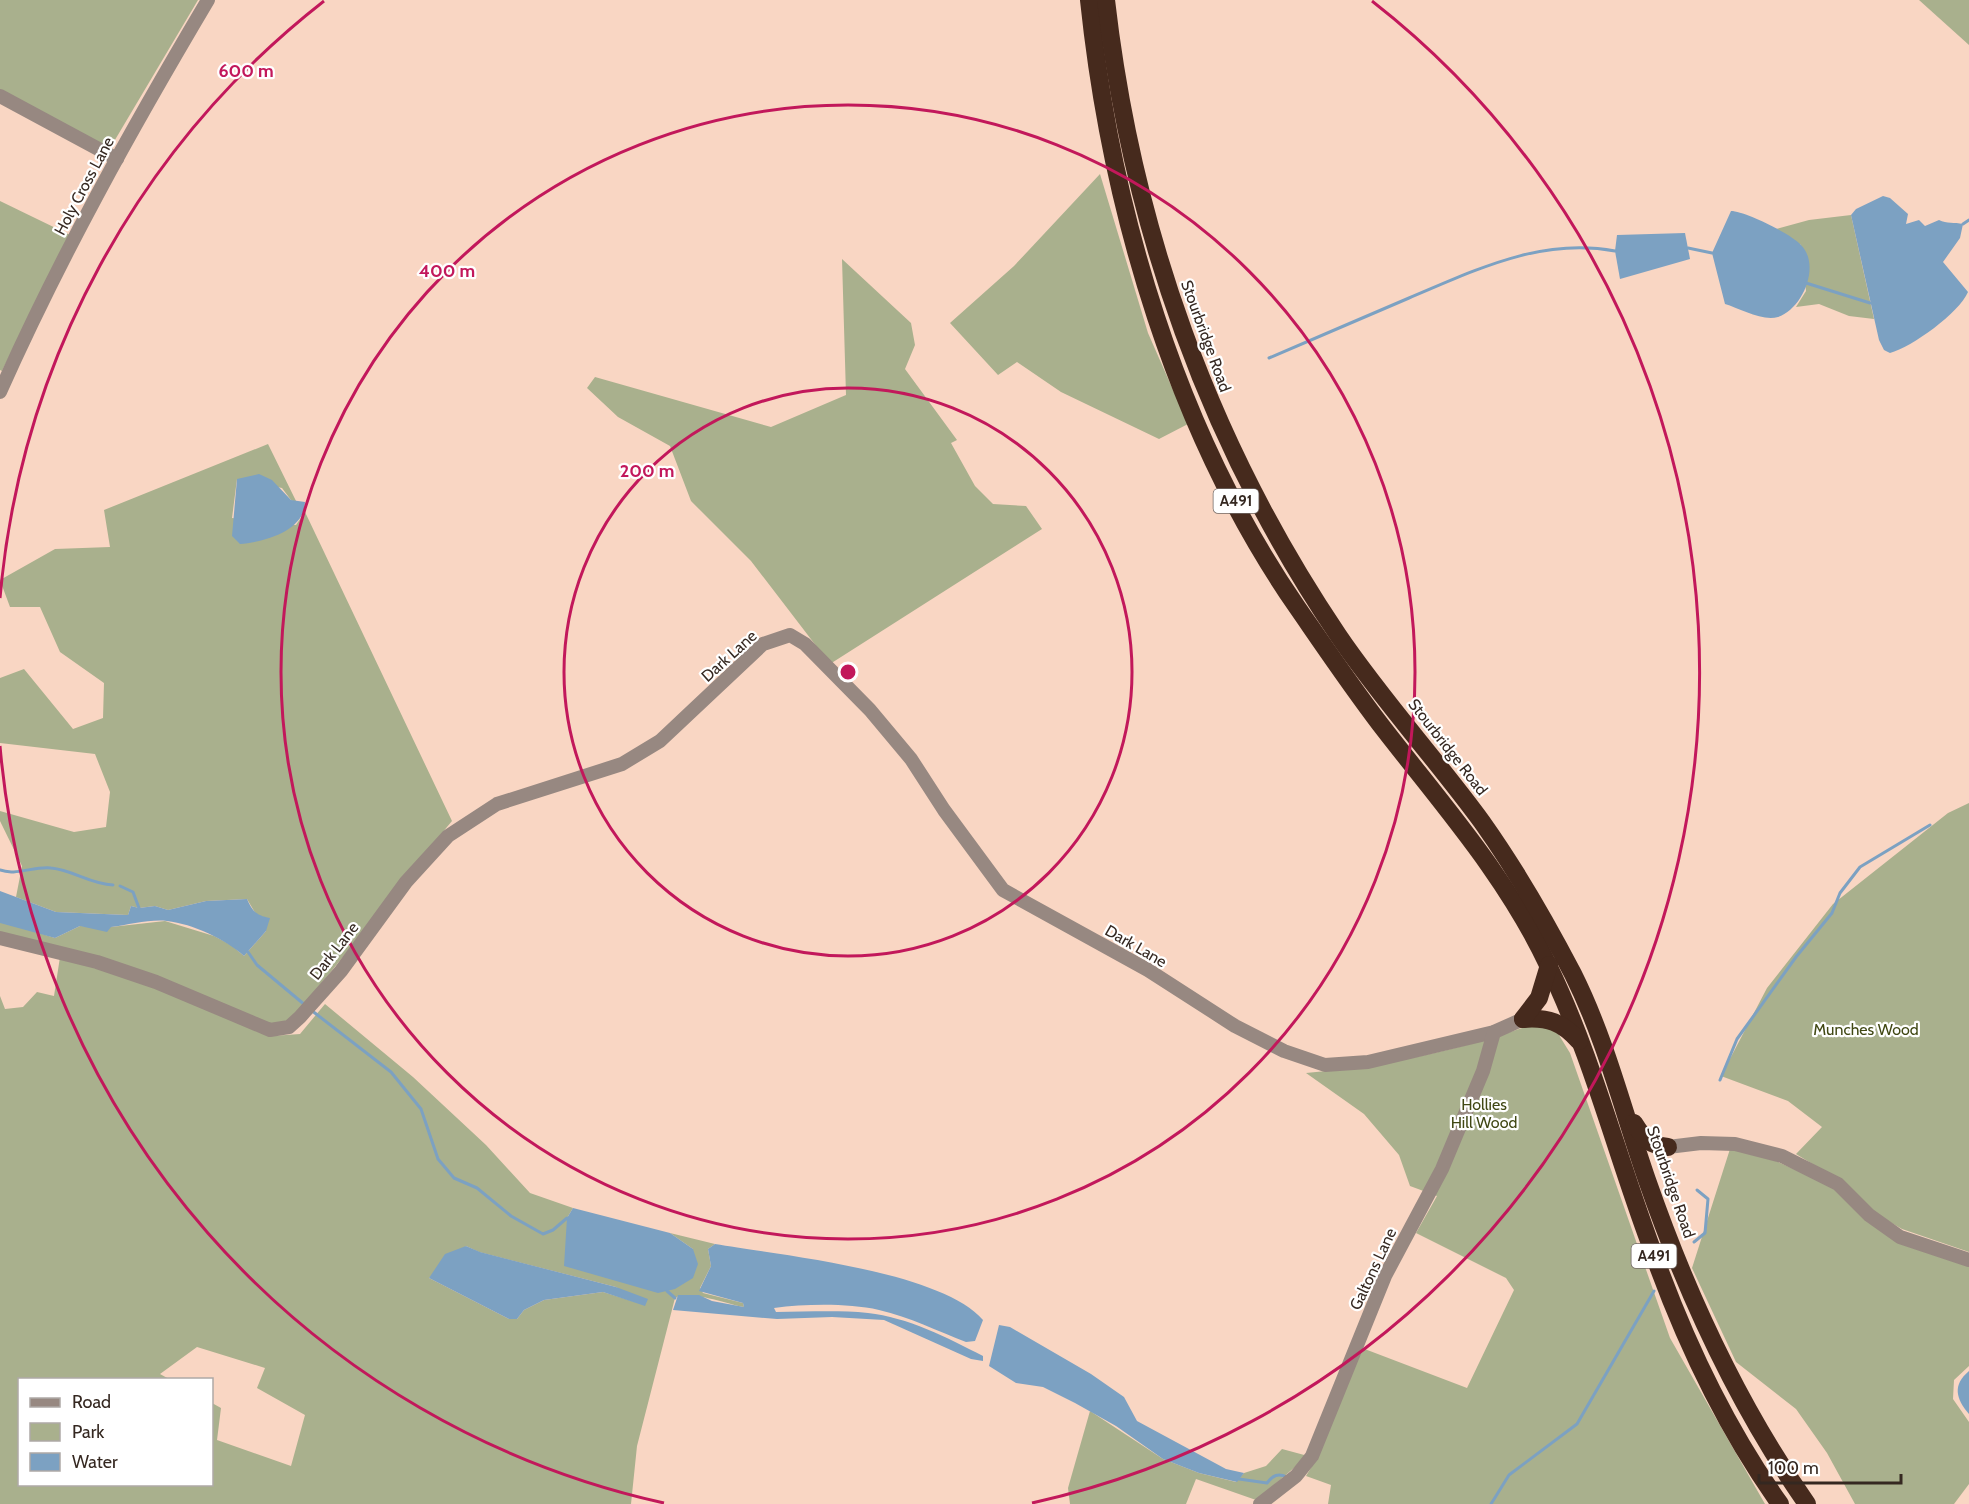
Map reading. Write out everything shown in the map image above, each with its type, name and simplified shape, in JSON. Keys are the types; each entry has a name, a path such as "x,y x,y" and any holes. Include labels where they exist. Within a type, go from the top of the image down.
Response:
{"highway":[{"name":"A491","path":"1089,0 1106,124 1130,232 1163,339 1211,453 1249,527 1294,602 1378,721 1504,885 1549,966 1585,1047 1648,1241 1689,1345 1713,1392 1780,1504"},
{"name":"Stourbridge Road","path":"1106,0 1123,119 1140,196 1184,338 1213,412 1254,494 1337,633 1401,720 1482,822 1528,893 1589,1009 1626,1112 1647,1180 1686,1282 1730,1380 1784,1471 1807,1504"},
{"path":"1523,1019 1539,998 1549,966"},
{"path":"1523,1019 1541,1018 1556,1021 1585,1047"},
{"path":"1626,1112 1644,1139 1651,1144 1668,1147 1652,1168 1647,1180"}],"street":[{"name":"Holy Cross Lane","path":"0,392 38,307 117,159 208,0"},
{"path":"0,96 117,159"},
{"name":"Dark Lane","path":"0,939 97,962 146,979 270,1029 289,1027 341,971 406,882 448,836 497,804 622,764 651,747 763,644 790,635 805,644 870,710 911,759 944,810 1003,890 1148,970 1235,1026 1284,1051 1325,1065 1368,1062 1494,1032 1523,1019"},
{"name":"Galtons Lane","path":"1260,1504 1296,1476 1312,1456 1385,1276 1442,1169 1483,1071 1494,1032"},
{"path":"1668,1147 1701,1143 1735,1144 1782,1156 1838,1184 1869,1215 1900,1237 1969,1260"}],"green space":[{"path":"0,0 198,0 109,150 0,92"},
{"path":"1919,0 1969,0 1969,45"},
{"path":"1100,174 1148,333 1188,424 1159,439 1061,392 1017,362 998,375 950,323 1014,266"},
{"path":"0,201 70,235 2,371 0,370"},
{"path":"1851,215 1874,319 1849,316 1819,304 1796,307 1806,291 1801,245 1776,229 1809,220"},
{"path":"842,259 911,323 915,345 905,369 957,440 951,443 975,486 993,504 1026,506 1042,529 830,664 751,561 691,501 670,446 618,417 587,388 595,377 771,427 846,395"},
{"path":"268,444 297,503 291,500 282,488 237,479 232,518 296,525 305,512 452,821 287,1023 272,1024 0,934 0,921 55,938 80,926 111,927 165,921 214,936 231,945 244,956 266,931 247,899 206,901 168,910 155,906 139,908 131,906 128,915 56,912 16,897 22,866 0,821 0,811 74,832 106,827 110,792 95,754 0,743 0,678 24,669 73,729 103,718 104,683 60,652 40,607 10,607 0,580 55,549 110,547 104,510"},
{"name":"Munches Wood","path":"1969,803 1969,1252 1902,1229 1876,1214 1832,1176 1796,1154 1822,1127 1788,1101 1721,1076 1767,988 1833,904 1948,813"},
{"path":"60,957 155,986 272,1036 300,1034 325,1004 413,1077 486,1145 530,1193 573,1208 567,1218 693,1249 670,1233 715,1244 708,1249 711,1266 700,1288 703,1293 743,1303 744,1307 698,1296 675,1298 637,1446 631,1504 0,1504 0,996 5,1009 23,1007 37,992 54,996","holes":["466,1246 479,1252 616,1287 645,1305 603,1292 544,1300 524,1310 517,1319 509,1319 429,1278"]},
{"name":"Hollies Hill Wood","path":"1542,1021 1554,1027 1570,1053 1670,1338 1765,1504 1328,1504 1331,1485 1306,1476 1317,1458 1362,1348 1467,1388 1514,1290 1506,1278 1416,1233 1437,1196 1410,1186 1399,1155 1364,1114 1306,1073 1366,1066 1426,1055 1485,1040"},
{"path":"1730,1149 1776,1161 1832,1186 1864,1217 1969,1265 1969,1366 1954,1380 1953,1399 1969,1422 1969,1484 1954,1504 1855,1504 1827,1453 1796,1409 1736,1362 1692,1268"},
{"path":"1090,1411 1163,1459 1199,1473 1236,1482 1244,1473 1266,1466 1282,1449 1308,1456 1256,1500 1196,1479 1186,1504 1070,1504 1068,1488"}],"water":[{"path":"1883,196 1890,198 1908,214 1906,224 1919,220 1925,226 1939,220 1963,224 1960,238 1943,262 1968,292 1955,310 1934,328 1910,344 1890,353 1884,350 1879,340 1851,215 1856,209"},
{"path":"1731,211 1757,219 1778,229 1796,240 1807,254 1809,274 1802,296 1787,312 1778,317 1765,318 1725,304 1712,253"},
{"path":"1685,233 1690,259 1620,279 1615,251 1617,235"},
{"path":"259,474 272,480 291,500 305,502 303,512 291,528 282,533 260,541 240,544 232,536 237,479"},
{"path":"0,891 56,912 128,915 131,906 139,908 155,906 168,910 206,901 247,899 255,912 270,918 266,931 244,956 208,933 167,921 147,921 111,927 107,932 80,926 55,938 0,923"},
{"path":"573,1208 670,1233 693,1249 698,1264 693,1278 675,1289 658,1293 564,1266 567,1218"},
{"path":"715,1244 858,1268 897,1277 933,1289 962,1303 983,1320 975,1341 966,1342 902,1316 867,1308 826,1305 774,1308 776,1312 833,1311 883,1315 927,1329 956,1342 983,1356 983,1361 971,1359 884,1320 832,1317 777,1319 673,1310 678,1295 699,1295 712,1301 744,1307 743,1303 699,1291 711,1266 708,1249"},
{"path":"466,1246 480,1252 616,1287 648,1299 645,1306 603,1292 544,1300 524,1310 517,1319 509,1319 429,1278 445,1254"},
{"path":"999,1325 1010,1327 1091,1374 1124,1397 1137,1421 1226,1469 1244,1473 1237,1482 1199,1473 1163,1459 1116,1426 1075,1403 1043,1387 1016,1383 989,1366"},
{"path":"1969,1371 1969,1414 1961,1403 1958,1387"}],"waterway":[{"path":"1963,224 1969,220"},
{"path":"1269,358 1459,277 1509,259 1535,252 1561,249 1588,248 1615,251"},
{"path":"1688,248 1712,253"},
{"path":"1806,283 1870,303"},
{"path":"1720,1080 1737,1039 1796,957 1832,913 1840,893 1860,867 1930,825"},
{"path":"0,870 12,872 51,868 113,885"},
{"path":"120,886 133,892 139,908"},
{"path":"248,952 257,965 305,1005"},
{"path":"311,1010 391,1072 421,1109 438,1159 454,1178 477,1188 511,1216 543,1234 553,1230 567,1218"},
{"path":"1694,1242 1705,1233 1708,1199 1697,1190"},
{"path":"667,1291 675,1298"},
{"path":"1491,1504 1509,1475 1577,1424 1654,1291"},
{"path":"1239,1479 1267,1483 1276,1476 1287,1477"}]}
